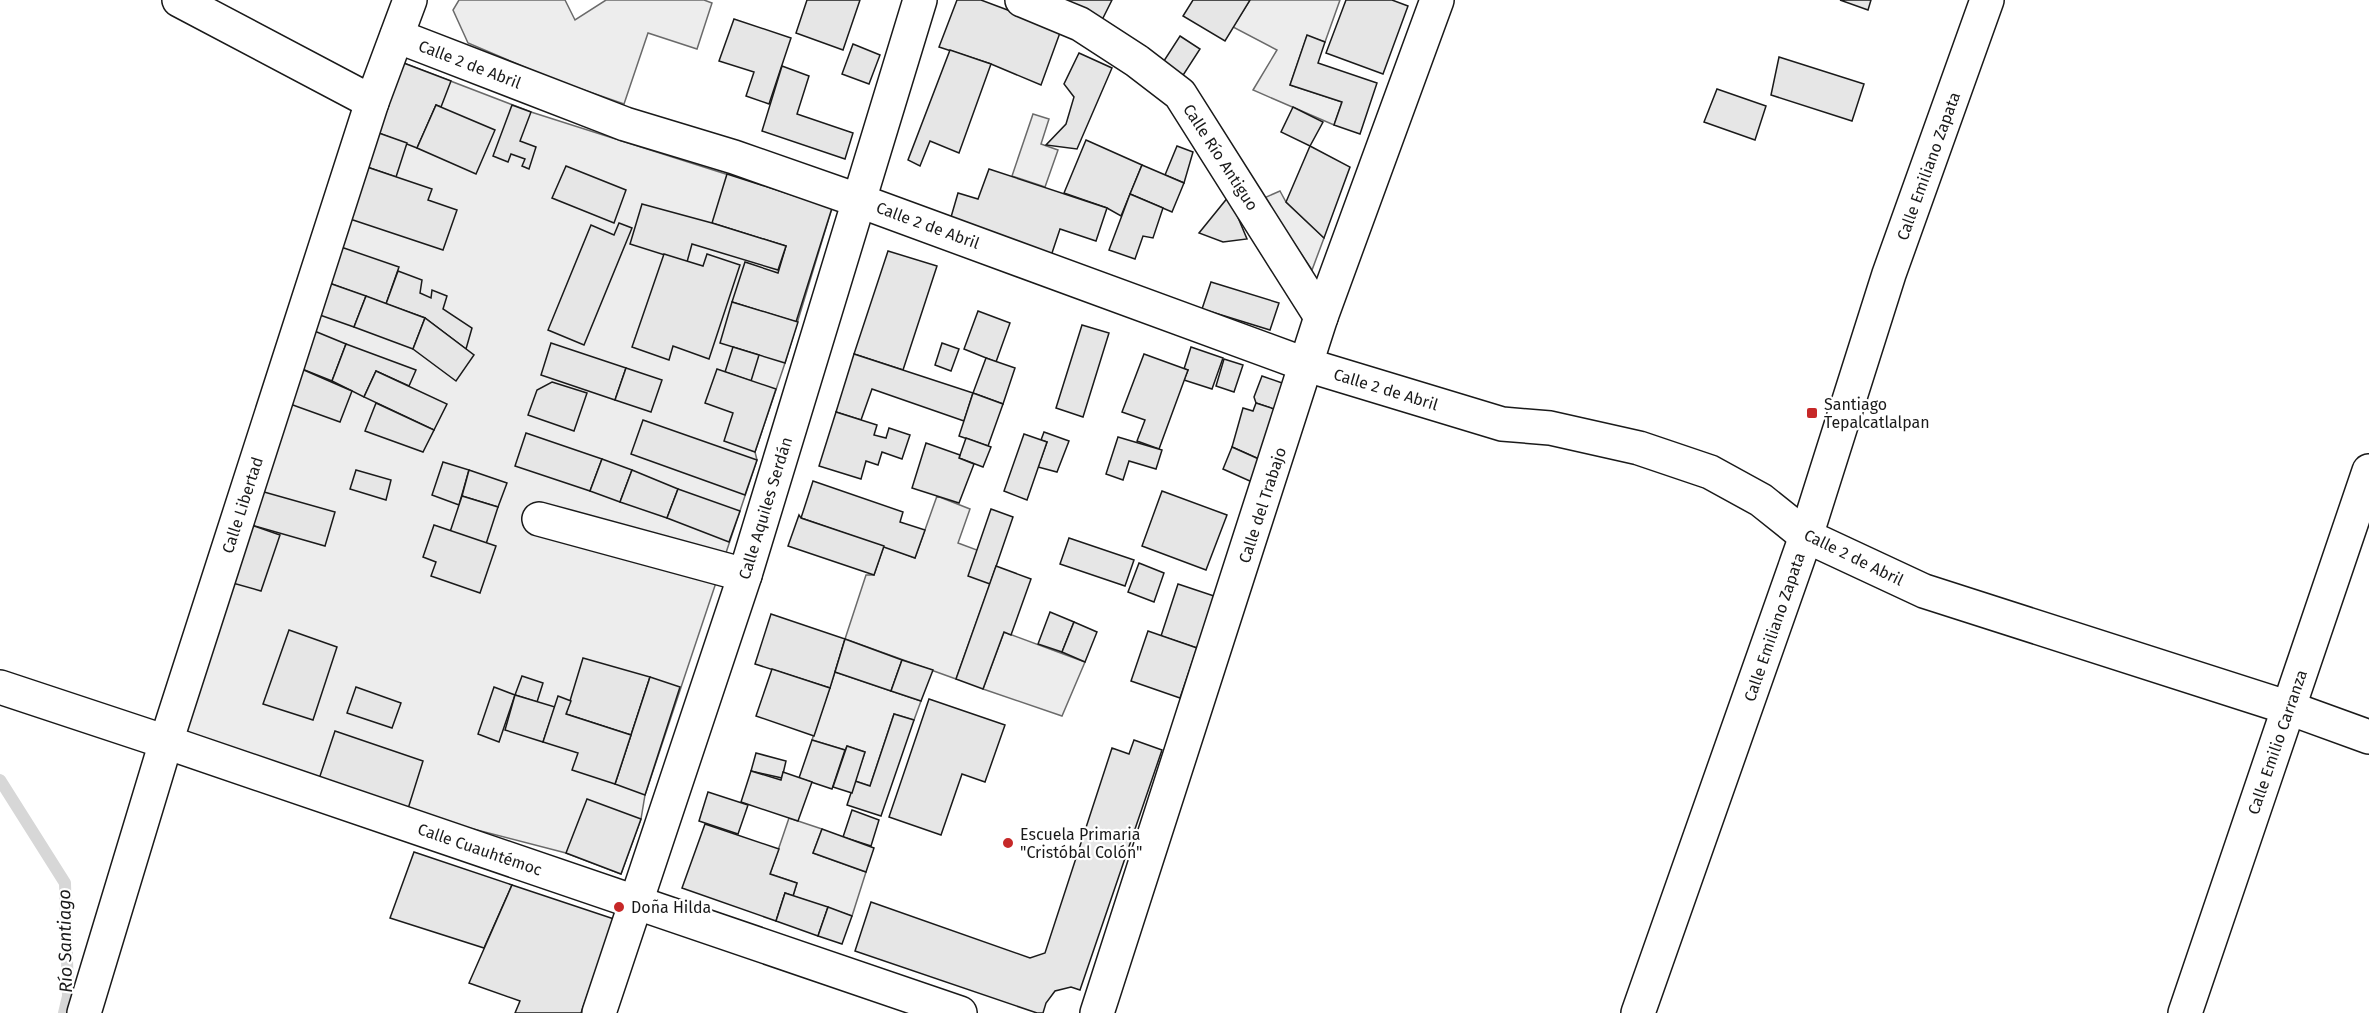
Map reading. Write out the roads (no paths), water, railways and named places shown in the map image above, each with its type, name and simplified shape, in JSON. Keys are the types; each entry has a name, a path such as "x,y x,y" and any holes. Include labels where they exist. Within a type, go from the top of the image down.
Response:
{"street":[{"path":"179,0 372,102"},
{"name":"Calle Libertad","path":"84,1013 166,742 372,102 410,0"},
{"name":"Calle Aquiles Serdán","path":"599,1013 745,575 920,0"},
{"name":"Calle Río Antiguo","path":"1022,0 1080,24 1137,61 1180,94 1321,317"},
{"name":"Calle del Trabajo","path":"1097,1013 1321,317 1437,0"},
{"name":"Calle Emiliano Zapata","path":"1638,1013 1806,536 1889,274 1986,0"},
{"name":"Calle 2 de Abril","path":"397,36 625,124 735,157 1307,364 1502,424 1550,428 1639,448 1710,472 1761,500 1806,536 1924,591 2289,708 2369,737"},
{"name":"Calle Emilio Carranza","path":"2185,1013 2369,471"},
{"path":"539,519 745,575"},
{"name":"Calle Cuauhtémoc","path":"0,687 960,1013"}],"waterway":[{"name":"Río Santiago","path":"0,780 65,883 68,996 64,1013"}],"place":[{"name":"Santiago Tepalcatlalpan","path":"1812,413"},
{"name":"Escuela Primaria \"Cristóbal Colón\"","path":"1008,843"},
{"name":"Doña Hilda","path":"619,907"}]}
